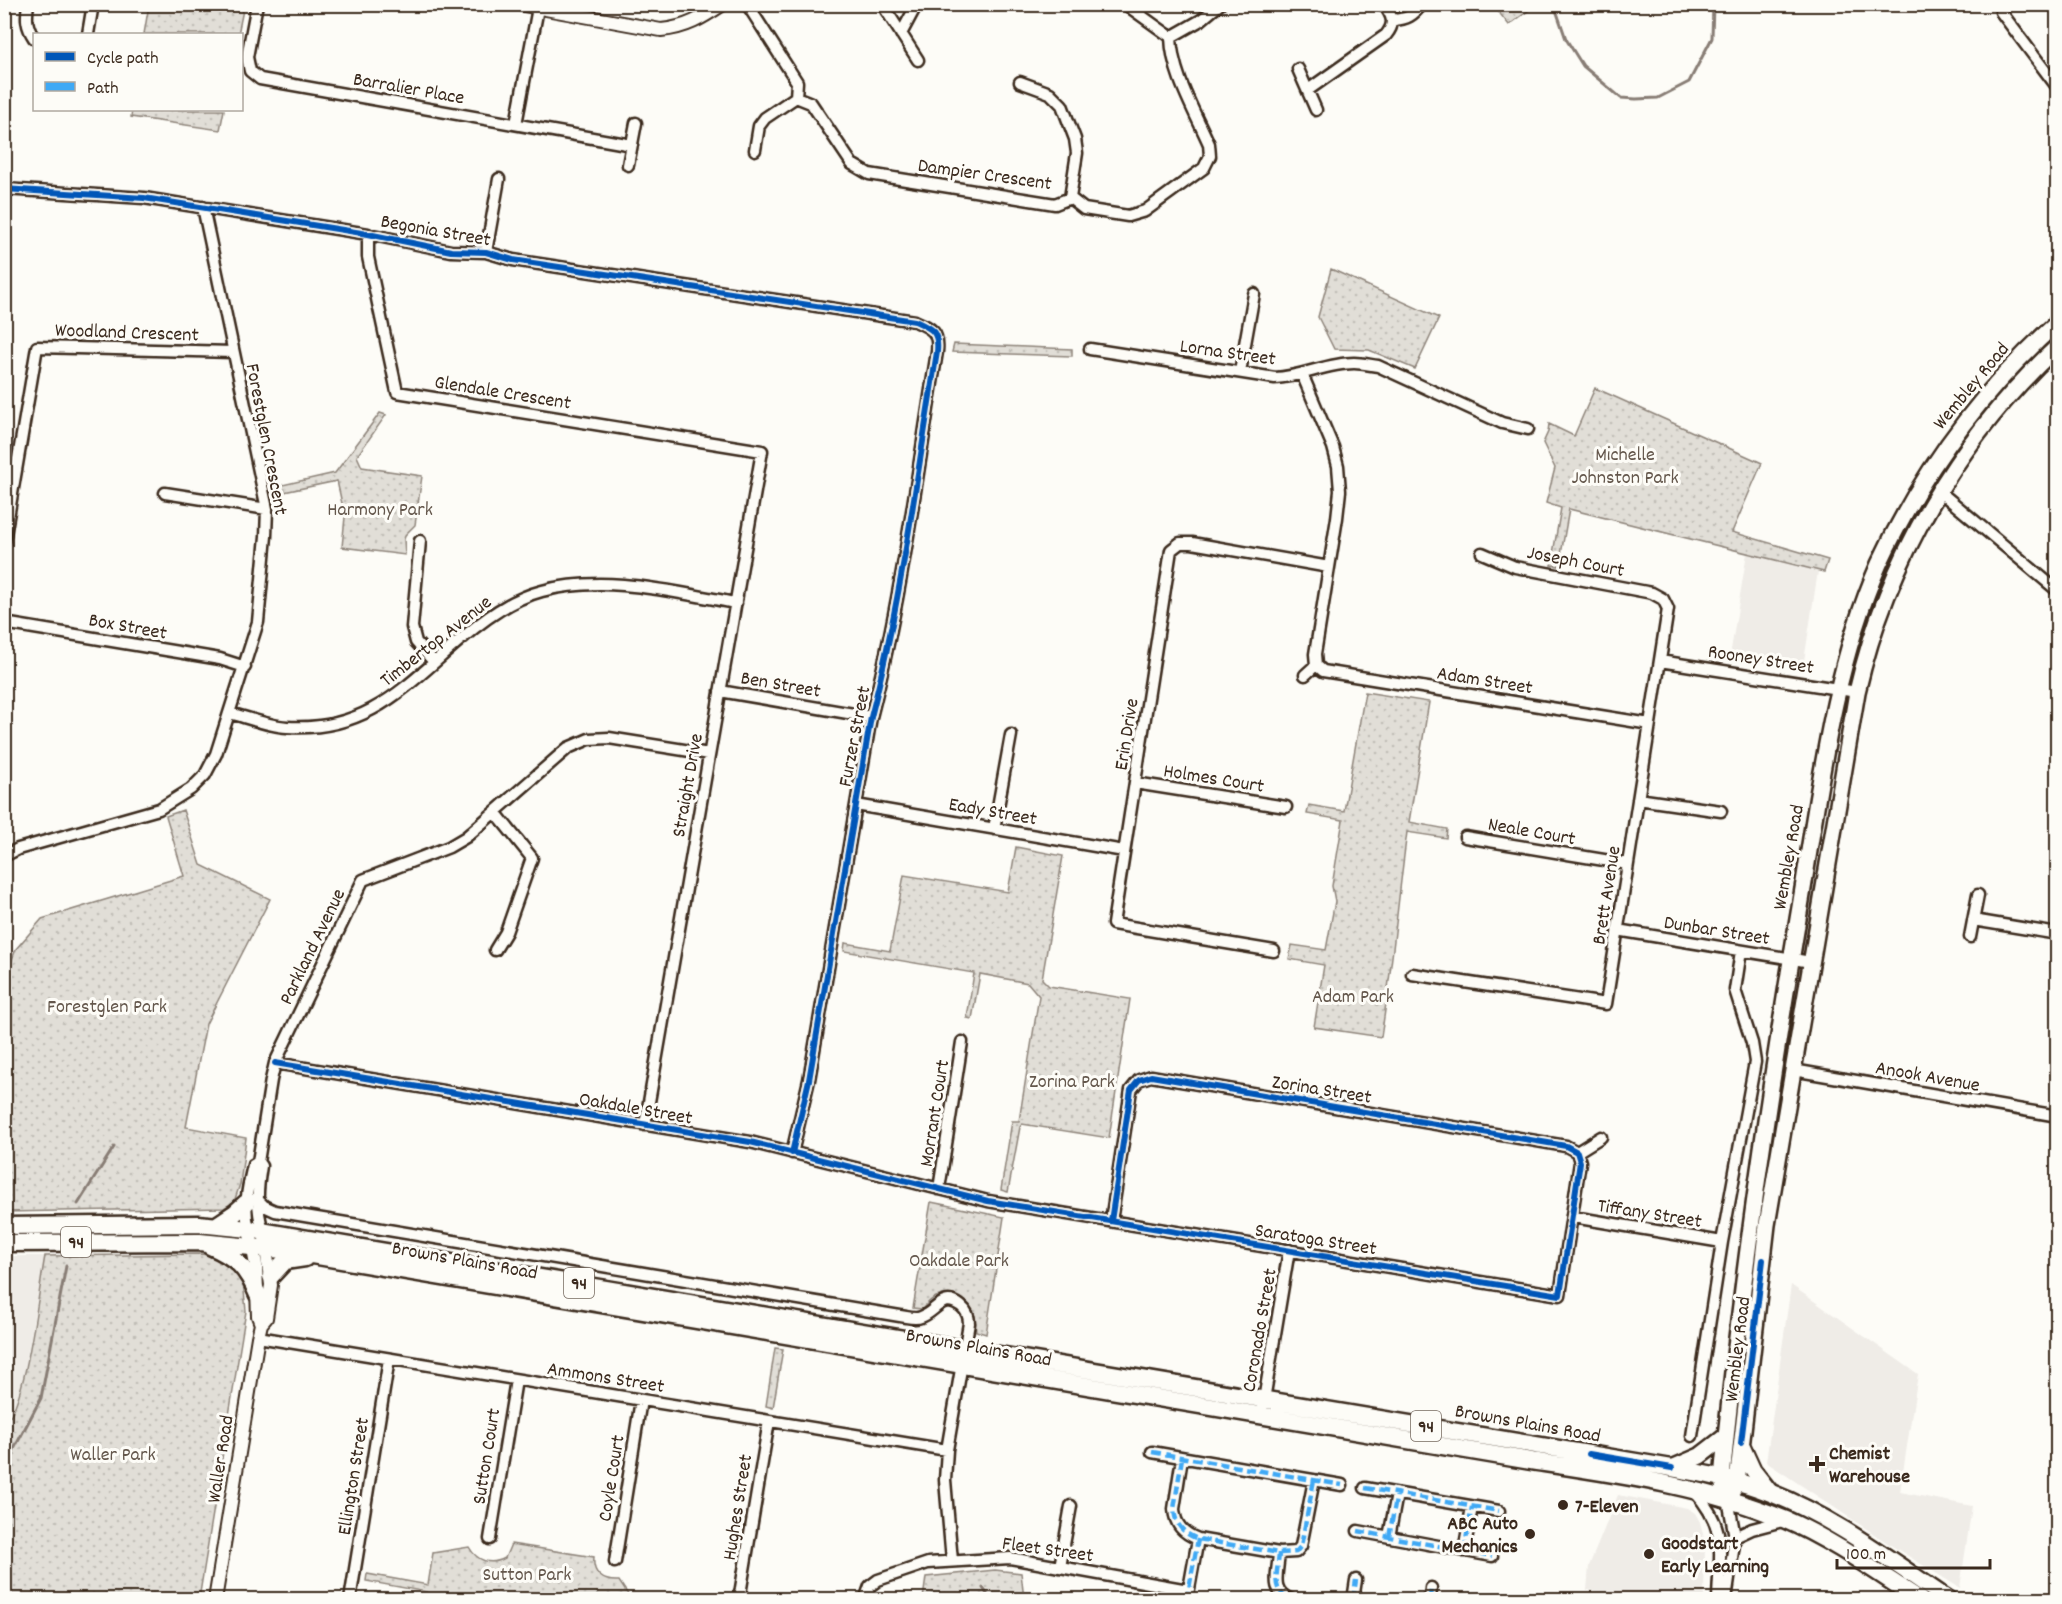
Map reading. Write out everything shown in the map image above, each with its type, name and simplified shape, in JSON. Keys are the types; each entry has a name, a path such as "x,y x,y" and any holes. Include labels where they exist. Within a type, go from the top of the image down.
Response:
{"main road":[{"name":"Wembley Road","path":"1730,1480 1726,1436 1751,1221 1791,959 1838,689 1848,648 1878,567 1900,521 1933,464 1982,399 2035,342 2058,322"},
{"name":"Wembley Road","path":"1728,1499 1730,1480 1741,1443 1767,1225 1865,656 1878,615 1913,537 1939,491 1986,424 2015,389 2058,346"},
{"path":"217,1225 251,1200"},
{"name":"Browns Plains Road","path":"4,1226 217,1225 324,1257 963,1356"},
{"name":"Browns Plains Road","path":"4,1243 200,1242 258,1238 1263,1407 1672,1468 1730,1480 1771,1493 1843,1529 1949,1599"},
{"path":"200,1242 227,1253 250,1276 258,1295"},
{"path":"271,1276 285,1261 324,1257"},
{"name":"Browns Plains Road","path":"1263,1407 1531,1461 1633,1476 1728,1499 1787,1520 1920,1599"},
{"path":"1672,1468 1701,1456 1726,1436"},
{"path":"1741,1443 1753,1470 1771,1493"},
{"path":"1634,1462 1649,1470 1691,1480 1728,1499"}],"street":[{"path":"28,4 26,18 28,29 33,36"},
{"path":"88,33 93,4"},
{"name":"Barralier Place","path":"256,4 247,57 250,70 260,79 632,145"},
{"path":"518,4 661,30 678,28 698,21 723,4"},
{"path":"747,4 797,82 796,97 765,118 759,126 755,150"},
{"path":"901,34 917,4"},
{"path":"1125,4 1171,37 1200,20 1220,4"},
{"path":"1308,90 1386,34 1392,27 1393,20 1384,4"},
{"path":"1393,20 1406,19 1415,14 1422,4"},
{"path":"516,124 538,8"},
{"path":"886,10 918,60"},
{"path":"2001,12 2058,88"},
{"name":"Dampier Crescent","path":"796,97 811,103 852,164 869,174 1054,204 1070,198 1084,209 1128,216 1145,211 1204,168 1210,156 1209,144 1176,67 1171,37"},
{"path":"1298,69 1316,110"},
{"path":"1020,82 1050,93 1062,105 1075,139 1077,153 1070,198"},
{"path":"628,165 636,123"},
{"path":"486,252 499,179"},
{"name":"Begonia Street","path":"4,189 144,198 368,234 451,251 486,252 513,260 915,321 931,327"},
{"name":"Forestglen Crescent","path":"6,855 18,849 159,808 176,800 191,789 204,775 216,754 245,667 258,621 267,509 203,207"},
{"name":"Glendale Crescent","path":"368,234 368,257 397,392 762,451"},
{"path":"1240,372 1254,294"},
{"name":"Furzer Street","path":"792,1153 809,1080 871,717 886,658 937,352 938,339 931,327"},
{"name":"Woodland Crescent","path":"4,541 37,347 233,352"},
{"name":"Lorna Street","path":"1090,349 1275,378 1302,374 1339,364 1356,363 1378,366 1503,423 1528,429"},
{"path":"1302,374 1333,447 1338,466 1339,500 1315,654 1316,665 1305,675"},
{"name":"Straight Drive","path":"645,1125 762,451"},
{"path":"1939,491 2058,591"},
{"path":"165,493 267,509"},
{"path":"420,541 412,627 416,642 434,662"},
{"name":"Erin Drive","path":"1274,951 1113,924 1171,550 1180,543 1192,543 1329,567"},
{"name":"Joseph Court","path":"1482,554 1515,567 1652,593 1663,599"},
{"name":"Timbertop Avenue","path":"230,713 286,728 317,727 347,722 372,711 387,701 481,622 508,605 540,591 597,583 630,585 736,603"},
{"name":"Brett Avenue","path":"1412,974 1606,1004 1668,609 1663,599"},
{"name":"Box Street","path":"4,623 220,659 245,667"},
{"name":"Rooney Street","path":"1660,661 1857,692"},
{"name":"Adam Street","path":"1316,665 1323,671 1650,724"},
{"name":"Ben Street","path":"720,691 871,717"},
{"path":"994,829 1011,735"},
{"name":"Parkland Avenue","path":"258,1238 246,1213 251,1200 253,1165 258,1162 275,1063 363,879 449,847 466,837 568,748 589,739 609,738 710,754"},
{"name":"Holmes Court","path":"1135,783 1286,807"},
{"path":"1638,799 1721,811"},
{"name":"Eady Street","path":"856,805 1125,851"},
{"path":"495,812 532,858 506,932 495,951"},
{"name":"Neale Court","path":"1465,837 1628,864"},
{"path":"4,842 6,855"},
{"path":"1970,937 1978,895"},
{"path":"1973,920 2058,934"},
{"name":"Dunbar Street","path":"1617,930 1811,962"},
{"name":"Wembley Road","path":"1692,1436 1722,1242 1755,1062 1752,1043 1735,990 1741,951"},
{"name":"Morrant Court","path":"939,1189 962,1042"},
{"name":"Oakdale Street","path":"275,1063 750,1142 988,1200"},
{"name":"Anook Avenue","path":"1793,1071 2058,1116"},
{"name":"Zorina Street","path":"1111,1221 1131,1090 1139,1080 1151,1076 1566,1146 1577,1152"},
{"path":"1573,1218 1581,1162 1577,1152 1601,1137"},
{"name":"Browns Plains Road","path":"251,1200 268,1209 286,1213 906,1317 920,1318 942,1303 953,1302 964,1308 969,1318 963,1356"},
{"name":"Saratoga Street","path":"988,1200 1560,1295 1573,1218"},
{"name":"Tiffany Street","path":"1573,1218 1722,1242"},
{"name":"Waller Road","path":"215,1599 258,1337 261,1324 266,1318 271,1276 258,1238"},
{"name":"Waller Road","path":"258,1238 258,1316 261,1324"},
{"name":"Coronado Street","path":"1263,1407 1289,1250"},
{"name":"Ammons Street","path":"258,1337 947,1450"},
{"path":"952,1561 945,1480 947,1450 963,1356"},
{"name":"Ellington Street","path":"350,1599 389,1359"},
{"name":"Sutton Court","path":"490,1539 516,1380"},
{"name":"Coyle Court","path":"615,1562 641,1400"},
{"name":"Hughes Street","path":"739,1599 769,1421"},
{"path":"1152,1452 1342,1485"},
{"path":"1182,1458 1174,1509 1174,1517 1180,1528 1198,1539 1279,1553 1296,1552 1301,1546 1314,1480"},
{"path":"1365,1488 1499,1512"},
{"path":"1694,1491 1711,1512 1719,1533 1718,1599"},
{"path":"1389,1537 1397,1494"},
{"name":"Wembley Road","path":"1726,1599 1735,1537 1728,1499"},
{"path":"1060,1567 1071,1506"},
{"path":"1464,1551 1472,1507"},
{"path":"1735,1537 1752,1529 1787,1520"},
{"path":"1358,1531 1492,1556"},
{"name":"Fleet Street","path":"865,1599 870,1586 878,1580 928,1563 1010,1558 1187,1594 1198,1539"},
{"path":"1279,1553 1277,1591 1292,1599"},
{"path":"1353,1599 1356,1580"},
{"path":"1430,1599 1431,1588"}],"shaded area":[{"path":"1747,553 1818,571 1804,661 1797,668 1730,656"},
{"path":"5,1256 45,1256 22,1388 10,1418 5,1422"},
{"path":"1791,1285 1918,1374 1900,1492 1972,1506 1960,1588 1892,1546 1766,1462"},
{"name":"Goodstart Early Learning","path":"1618,1495 1687,1508 1695,1513 1705,1542 1704,1599 1650,1599 1587,1590 1589,1566"}],"green space":[{"path":"149,4 244,5 238,33 144,33"},
{"path":"1493,5 1536,5 1509,25"},
{"path":"132,111 224,111 220,130 131,117"},
{"path":"1331,269 1439,318 1415,369 1369,350 1334,349 1318,317"},
{"path":"954,344 1072,349 1072,356 952,352"},
{"name":"Michelle Johnston Park","path":"1595,388 1762,463 1732,532 1828,560 1824,572 1569,509 1559,566 1551,565 1561,508 1546,503 1555,468 1543,443 1549,424 1574,436"},
{"name":"Harmony Park","path":"380,413 386,415 357,456 362,467 422,476 415,525 404,539 405,555 342,547 345,517 337,481 279,493 278,486 335,473"},
{"name":"Adam Park","path":"1365,692 1429,702 1409,822 1447,829 1446,838 1407,832 1381,1037 1314,1027 1324,965 1289,959 1292,945 1326,950 1335,901 1332,886 1343,820 1307,814 1309,805 1344,811"},
{"name":"Forestglen Park","path":"183,810 201,865 270,899 206,1024 186,1127 246,1138 240,1184 234,1202 224,1208 5,1212 5,990 8,970 16,949 42,919 184,876 166,816"},
{"name":"Zorina Park","path":"1016,847 1063,856 1042,979 1049,986 1130,999 1109,1138 1022,1124 1008,1192 1001,1190 1012,1121 1019,1121 1039,996 1028,983 980,974 972,1019 967,1018 974,973 844,951 845,943 890,951 904,875 1008,892"},
{"name":"Oakdale Park","path":"931,1202 1004,1217 986,1334 976,1331 973,1310 960,1298 942,1295 930,1301 922,1309 913,1308"},
{"name":"Waller Park","path":"202,1254 226,1259 243,1281 246,1311 199,1599 5,1600 5,1422 13,1412 25,1371 45,1256"},
{"path":"775,1348 783,1349 773,1408 766,1406"},
{"name":"Sutton Park","path":"511,1544 594,1557 595,1568 600,1576 608,1580 619,1581 631,1599 426,1599 427,1592 366,1581 367,1574 428,1585 433,1553 469,1547 480,1559 494,1562 505,1558"},
{"path":"995,1570 1021,1573 1024,1599 923,1599 926,1577"}],"waterway":[{"path":"1554,4 1566,39 1583,66 1621,98 1636,99 1658,98 1689,82 1712,38 1713,4"},
{"path":"78,1204 114,1147"},
{"path":"4,1468 41,1398 66,1266"},
{"path":"983,1588 991,1600"}],"marked path":[{"path":"1152,1452 1342,1485"},
{"path":"1182,1458 1174,1509 1176,1520 1184,1531 1198,1539 1279,1553 1296,1552 1301,1546 1314,1480"},
{"path":"1365,1488 1499,1511"},
{"path":"1389,1537 1397,1494"},
{"path":"1464,1551 1472,1507"},
{"path":"1358,1531 1492,1556"},
{"path":"1187,1600 1198,1539"},
{"path":"1279,1553 1276,1581 1280,1592 1292,1600"},
{"path":"1353,1600 1356,1580"},
{"path":"1430,1600 1431,1588"}],"cycle path":[{"path":"4,189 144,198 368,234 451,251 486,252 513,260 915,321 934,332 937,352 908,535 892,626 871,717 809,1080 792,1153"},
{"path":"275,1063 750,1142 988,1201 1560,1295 1580,1162 1577,1152 1566,1146 1151,1076 1139,1080 1131,1090 1111,1221"},
{"path":"1741,1443 1763,1260"},
{"path":"1589,1454 1672,1468"}],"place":[{"name":"Chemist Warehouse","path":"1817,1464"},
{"name":"7-Eleven","path":"1563,1505"},
{"name":"ABC Auto Mechanics","path":"1530,1534"},
{"name":"Goodstart Early Learning","path":"1649,1554"}]}
